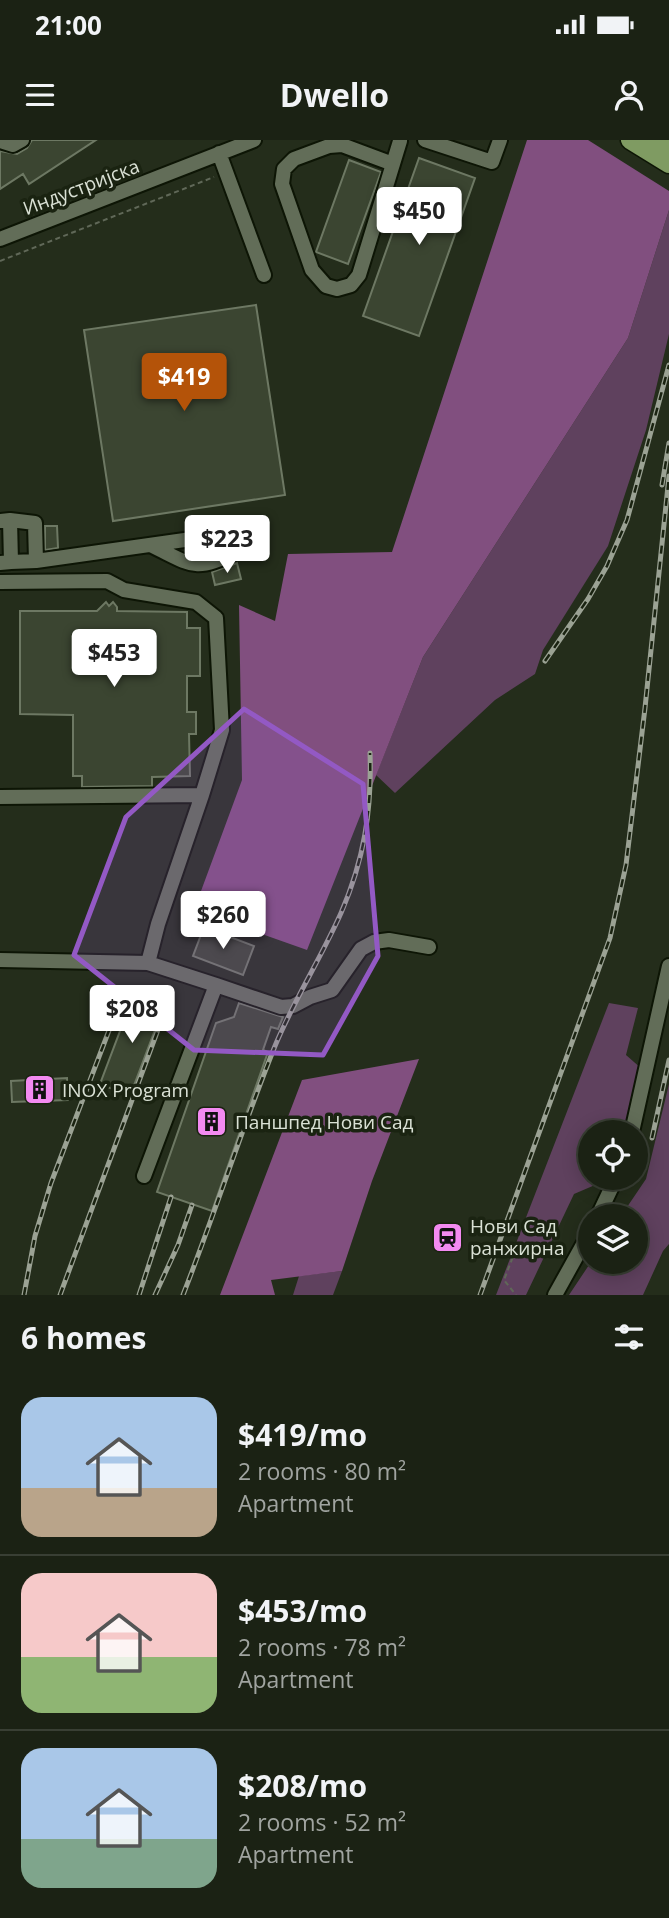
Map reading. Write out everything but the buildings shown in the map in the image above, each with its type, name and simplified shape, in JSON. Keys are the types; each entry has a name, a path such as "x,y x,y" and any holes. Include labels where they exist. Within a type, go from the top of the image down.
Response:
{"main road":[{"path":"630,140 669,164"},
{"path":"655,140 669,149"}],"street":[{"path":"1,141 13,145 22,140"},
{"name":"Индустријска","path":"0,239 254,140"},
{"path":"393,164 342,145 329,146 294,159 284,169 282,184 312,270 326,286 337,289 351,285 359,275 393,164 400,140"},
{"path":"425,140 447,143 492,162 500,140"},
{"path":"219,153 264,275"},
{"path":"36,561 35,523 5,520 5,563 36,561 234,533 238,542 235,552 214,563 192,565 150,545"},
{"path":"0,582 107,581 124,590 197,602 216,618 222,730 158,924 148,963"},
{"path":"0,797 202,795"},
{"path":"0,960 148,963 281,1007 293,1006 332,990 361,949 374,942 389,940 429,947"},
{"path":"635,1120 669,966"},
{"path":"144,1176 216,985"},
{"path":"555,1295 578,1254"}],"path":[{"path":"0,261 227,172"},
{"path":"510,1252 514,1254 504,1280 516,1295"}],"highlighted area":[{"path":"244,709 363,784 378,956 323,1055 194,1050 74,955 126,817"}],"shaded area":[{"path":"527,140 588,140 669,191 669,210 628,338 423,657 307,950 194,910 242,780 239,605 275,621 288,554 392,552"},
{"path":"669,210 669,334 646,430 608,546 543,650 535,674 495,700 395,793 376,775 423,657 628,338"},
{"path":"609,1003 638,1008 626,1055 642,1069 631,1120 578,1120 578,1190 583,1190 574,1194 526,1295 496,1295"},
{"path":"419,1059 372,1181 342,1271 271,1280 275,1295 220,1295 302,1080"},
{"path":"669,1084 669,1244 663,1251 643,1295 569,1295 583,1274 648,1274 648,1204 629,1204 639,1190 648,1190 648,1171"},
{"path":"342,1271 333,1295 293,1295 299,1276"}],"railway":[{"path":"545,661 588,599 607,566 627,520 669,365"},
{"path":"662,485 669,443"},
{"path":"480,1295 610,938 626,865 669,476"},
{"path":"183,1295 275,1046 333,930 356,874 368,815 370,753"},
{"path":"24,1295 35,1236 51,1183 124,991"},
{"path":"60,1295 166,1008"},
{"path":"652,1138 669,1060"},
{"path":"139,1295 171,1197"},
{"path":"155,1295 178,1245 192,1205"}],"place":[{"name":"INOX Program","path":"39,1090"},
{"name":"Паншпед Нови Сад","path":"212,1122"},
{"name":"Нови Сад ранжирна","path":"447,1237"}]}
